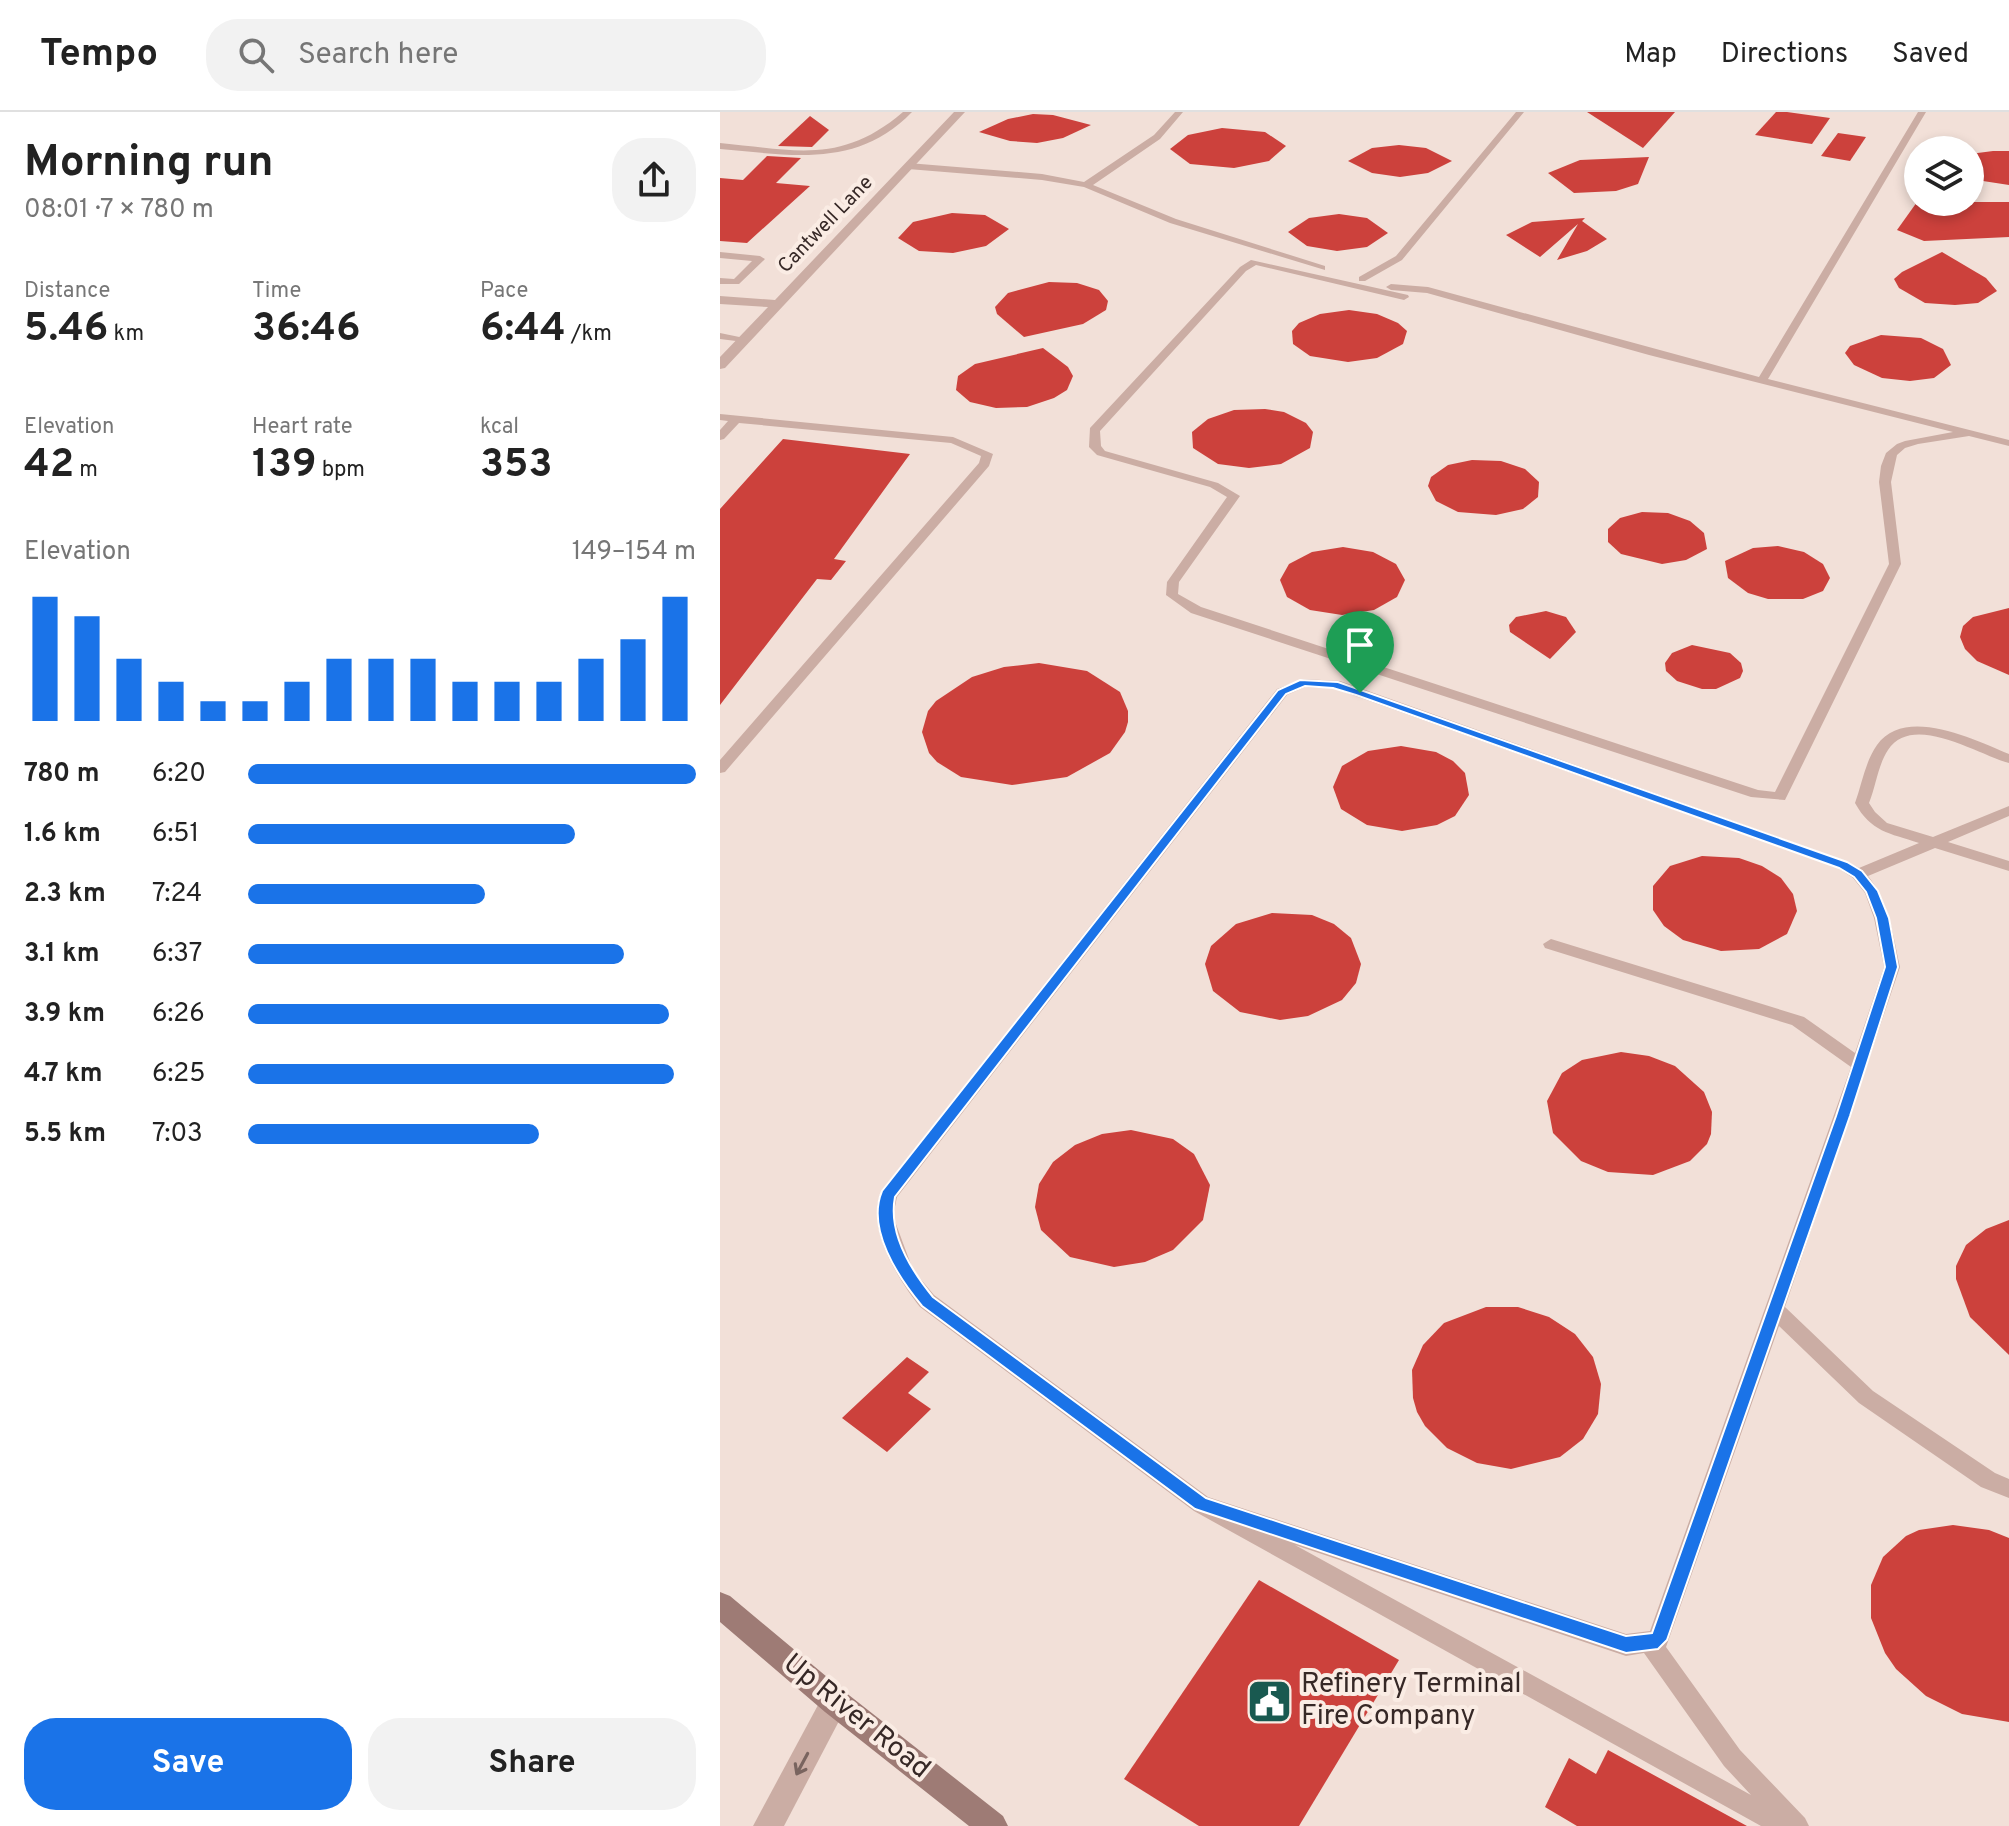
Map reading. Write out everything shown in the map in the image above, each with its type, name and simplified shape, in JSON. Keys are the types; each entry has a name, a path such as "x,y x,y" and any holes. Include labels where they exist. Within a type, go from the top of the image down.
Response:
{"street":[{"name":"Cantwell Lane","path":"720,365 960,112"},
{"path":"720,300 775,304"},
{"name":"Up River Road","path":"720,1605 835,1702 993,1826"},
{"path":"768,1826 835,1702"}],"lane":[{"path":"720,146 822,153 848,151 889,131 908,112"},
{"path":"1086,185 1157,137 1179,112"},
{"path":"1362,279 1385,269 1399,258 1520,112"},
{"path":"1762,380 1922,112"},
{"path":"908,166 1042,177 1086,185 1173,221 1362,279 1396,288 1428,290 1472,305 2009,443"},
{"path":"720,255 760,259 736,282 720,281"},
{"path":"1404,297 1254,262 1243,269 1094,430 1095,447 1101,453 1214,485 1234,496 1173,582 1172,595 1196,610 1756,794 1780,797 1895,564 1895,545 1884,498 1888,457 1898,446 1969,433"},
{"path":"720,336 744,339"},
{"path":"720,417 953,440 987,454 985,464 720,769"},
{"path":"720,437 736,419"},
{"path":"1201,1504 1626,1645 1658,1640 1892,967 1872,891 1858,874 1843,865 1335,684 1303,683 1282,692 952,1109 888,1195 884,1216 905,1274 927,1301 1201,1504 1784,1826"},
{"path":"2009,759 1948,735 1924,730 1900,734 1884,745 1862,803 1869,815 1882,826 2009,866"},
{"path":"1858,874 2009,811"},
{"path":"1551,944 1798,1021 1860,1065"},
{"path":"1775,1310 1866,1397 1988,1480 2009,1489"},
{"path":"1649,1642 1732,1758 1797,1826"}],"building":[{"path":"1587,112 1675,112 1643,148"},
{"path":"1776,112 1830,118 1812,144 1755,135"},
{"path":"1033,114 1053,115 1091,125 1063,138 1037,143 1010,141 979,132 1008,119"},
{"path":"810,116 829,130 812,147 778,146"},
{"path":"1222,128 1265,132 1286,146 1269,161 1234,168 1190,164 1170,149 1188,135"},
{"path":"1838,133 1866,137 1850,161 1821,156"},
{"path":"1399,145 1426,148 1452,161 1428,173 1400,177 1372,173 1348,161 1372,148"},
{"path":"2009,151 2009,185 1984,181 1984,152"},
{"path":"767,156 801,158 776,183 810,186 747,243 720,241 720,178 743,180"},
{"path":"1649,157 1638,184 1616,191 1574,193 1548,173 1580,160"},
{"path":"1984,202 2009,202 2009,237 1924,241 1897,230 1907,216 1984,216"},
{"path":"952,213 985,215 1009,229 986,246 953,253 919,251 898,238 913,222"},
{"path":"1339,214 1367,218 1388,233 1367,247 1337,251 1307,246 1288,232 1309,218"},
{"path":"1585,218 1582,221 1607,239 1587,251 1557,260 1578,224 1540,257 1506,235 1532,222"},
{"path":"1942,252 1986,278 1997,291 1978,303 1955,305 1925,303 1899,288 1894,279 1902,272"},
{"path":"1049,282 1077,283 1099,290 1108,301 1106,310 1083,324 1024,337 997,314 995,307 1008,293"},
{"path":"1349,310 1377,314 1398,323 1407,331 1403,344 1377,358 1348,362 1310,356 1293,344 1292,331 1299,323 1320,314"},
{"path":"1881,335 1921,338 1943,349 1951,365 1934,378 1910,381 1882,378 1854,365 1845,353 1850,346"},
{"path":"1043,348 1068,367 1073,376 1067,390 1054,398 1027,407 996,408 970,402 956,390 958,376 975,364"},
{"path":"1234,410 1284,412 1306,423 1313,432 1310,448 1281,464 1249,468 1218,464 1193,448 1192,432 1208,419"},
{"path":"783,439 910,454 834,559 846,561 831,580 817,579 720,705 720,509"},
{"path":"1472,460 1501,461 1525,469 1539,482 1538,497 1523,509 1496,515 1458,512 1436,501 1428,486 1431,477 1448,465"},
{"path":"1642,512 1668,513 1690,521 1704,533 1707,549 1686,560 1662,564 1621,554 1608,542 1608,529 1620,518"},
{"path":"1778,546 1804,552 1823,564 1830,578 1823,591 1803,599 1768,599 1748,593 1728,578 1725,561 1753,548"},
{"path":"1343,547 1373,552 1396,564 1405,580 1397,597 1374,610 1342,615 1310,610 1287,597 1280,580 1289,564 1312,552"},
{"path":"2009,608 2009,675 1977,661 1965,649 1960,637 1963,626 1973,617"},
{"path":"1546,611 1566,617 1576,632 1550,659 1510,632 1509,625 1516,617"},
{"path":"1692,645 1730,653 1741,663 1743,671 1740,678 1716,689 1702,689 1677,681 1666,671 1665,663 1672,653"},
{"path":"1039,663 1087,671 1120,692 1128,711 1128,722 1125,732 1110,753 1067,777 1012,785 961,777 937,762 929,753 922,732 928,711 936,701 972,677 1004,667"},
{"path":"1401,746 1436,752 1453,761 1465,773 1469,795 1455,816 1437,825 1402,831 1367,825 1341,809 1333,787 1342,766 1368,751"},
{"path":"1702,856 1739,858 1762,866 1781,878 1793,894 1797,911 1787,934 1759,949 1721,951 1683,940 1664,926 1653,910 1653,886 1670,866"},
{"path":"1272,913 1312,915 1334,924 1351,938 1361,964 1356,983 1342,1000 1308,1016 1280,1020 1240,1012 1213,991 1205,964 1211,946 1236,924"},
{"path":"1621,1052 1649,1056 1675,1066 1704,1092 1712,1112 1711,1134 1707,1144 1690,1161 1653,1175 1608,1172 1581,1161 1553,1133 1547,1101 1562,1073 1582,1060"},
{"path":"1131,1130 1173,1139 1194,1154 1210,1185 1203,1220 1173,1250 1145,1262 1114,1267 1070,1257 1041,1230 1035,1207 1039,1184 1053,1162 1075,1145 1102,1134"},
{"path":"2009,1220 2009,1355 1970,1317 1956,1279 1956,1266 1966,1245 1986,1229"},
{"path":"1486,1307 1518,1307 1549,1317 1575,1334 1593,1357 1601,1384 1598,1414 1583,1439 1560,1457 1511,1469 1477,1463 1447,1448 1425,1426 1417,1412 1412,1370 1423,1345 1444,1323"},
{"path":"907,1357 929,1372 908,1393 931,1409 887,1452 842,1418"},
{"path":"1953,1525 1989,1530 2009,1538 2009,1722 1962,1714 1926,1696 1896,1669 1885,1653 1871,1618 1871,1585 1883,1557 1906,1536 1919,1530"},
{"path":"1259,1580 1399,1660 1299,1826 1199,1826 1124,1779"},
{"path":"1608,1750 1747,1826 1577,1826 1545,1807 1569,1758 1596,1774"}],"place":[{"name":"Refinery Terminal Fire Company","path":"1270,1701"}],"route":[{"path":"1303,683 1335,684 1360,693 1843,865 1858,874 1872,891 1882,918 1892,967 1843,1116 1658,1640 1626,1645 1201,1504 927,1301 905,1274 884,1216 888,1195 952,1109 1282,692 1303,683"}]}
